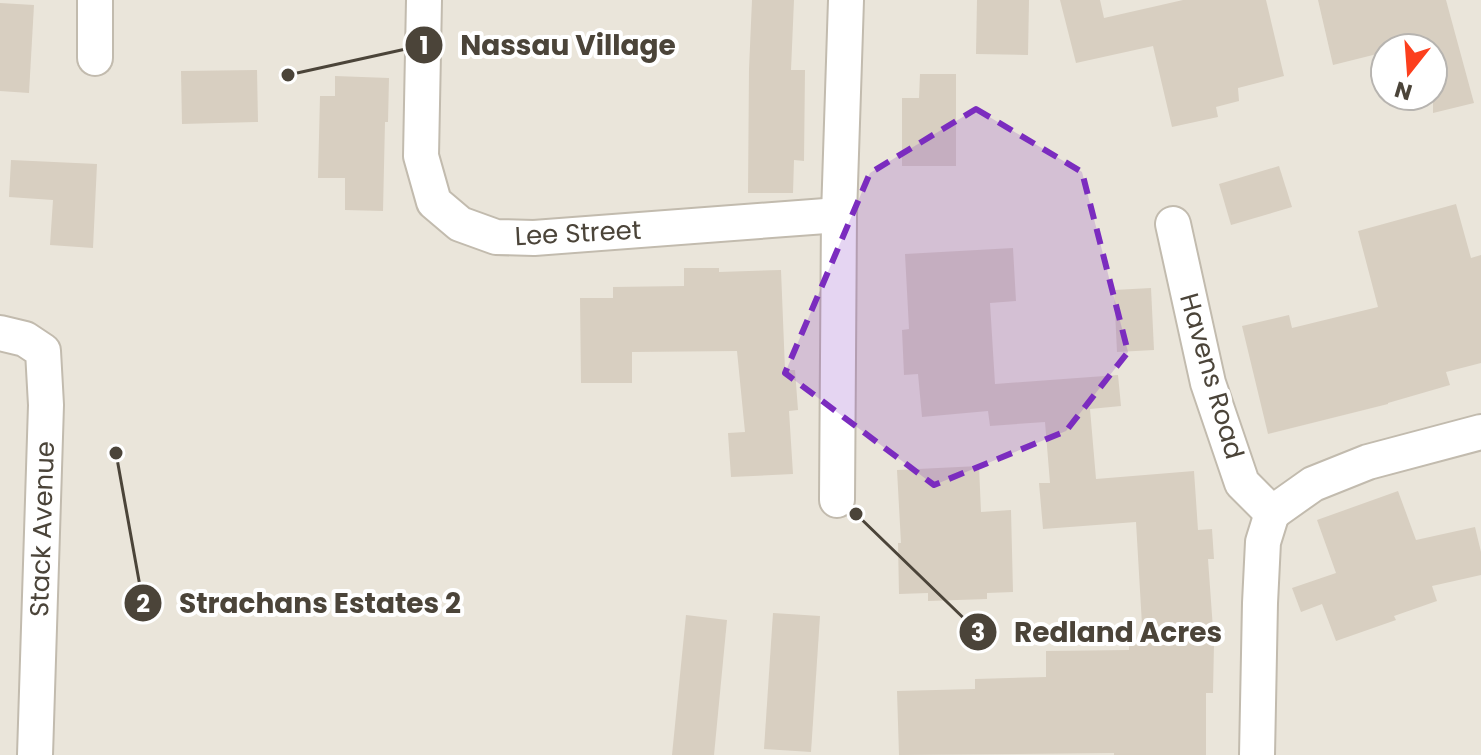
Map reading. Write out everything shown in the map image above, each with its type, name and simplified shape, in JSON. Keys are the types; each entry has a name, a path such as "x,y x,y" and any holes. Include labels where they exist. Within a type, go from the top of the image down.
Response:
{"street":[{"path":"95,0 95,58"},
{"name":"Lee Street","path":"424,0 421,156 434,202 460,224 496,237 534,238 839,215"},
{"path":"837,500 839,215 846,0"},
{"name":"Havens Road","path":"1173,224 1208,383 1242,483 1272,513"},
{"name":"Stack Avenue","path":"0,333 25,339 43,351 45,374 35,755"},
{"path":"1257,755 1263,542 1272,513 1313,484 1368,462 1479,441"}],"highlighted area":[{"path":"976,109 1082,172 1128,352 1066,431 934,485 785,373 870,173"}],"shaded area":[{"path":"0,0 1481,0 1481,755 0,755"}],"building":[{"path":"752,0 794,0 791,70 805,70 804,161 794,160 793,193 748,193"},
{"path":"977,0 1029,0 1028,55 976,54"},
{"path":"1060,0 1100,0 1104,18 1183,0 1266,0 1284,76 1238,88 1239,101 1216,107 1218,117 1172,127 1153,46 1076,63"},
{"path":"1318,0 1446,0 1474,103 1449,109 1449,32 1369,32 1369,56 1333,65"},
{"path":"0,3 34,5 29,93 0,91"},
{"path":"257,70 258,122 182,124 181,71"},
{"path":"920,74 956,74 956,166 902,166 902,98 919,98"},
{"path":"335,76 389,78 383,211 345,210 345,178 318,178 320,96 335,96"},
{"path":"11,160 97,164 93,248 50,245 53,200 9,197"},
{"path":"1279,166 1292,207 1231,225 1219,184"},
{"path":"1456,204 1471,258 1481,255 1481,363 1446,372 1450,385 1268,434 1242,326 1289,315 1292,328 1378,307 1358,231"},
{"path":"1013,248 1016,301 990,303 995,384 1118,375 1121,406 1090,409 1096,479 1194,471 1198,530 1212,529 1214,559 1208,559 1214,643 1213,693 1206,693 1206,755 899,755 897,691 975,689 975,679 1046,677 1046,651 1129,650 1129,642 1143,642 1136,522 1043,529 1039,483 1050,483 1045,422 990,426 988,411 922,417 918,374 904,375 902,330 909,329 905,254"},
{"path":"684,268 719,268 719,272 781,270 785,370 795,370 798,410 789,411 793,474 731,477 728,433 745,432 737,351 632,352 632,383 581,383 580,298 613,298 613,287 684,286"},
{"path":"1151,288 1154,350 1117,352 1114,290"},
{"path":"979,466 981,512 1011,510 1013,592 987,593 987,599 928,601 928,593 899,594 898,543 901,543 897,470"},
{"path":"1398,491 1416,540 1475,527 1481,552 1481,575 1432,586 1437,601 1394,616 1396,620 1336,641 1322,604 1301,612 1292,588 1336,573 1317,520"},
{"path":"773,613 820,616 811,752 764,749"},
{"path":"686,615 727,620 714,755 672,755"}],"place":[{"name":"Nassau Village","path":"288,75"},
{"name":"Strachans Estates 2","path":"116,453"},
{"name":"Redland Acres","path":"856,514"}]}
